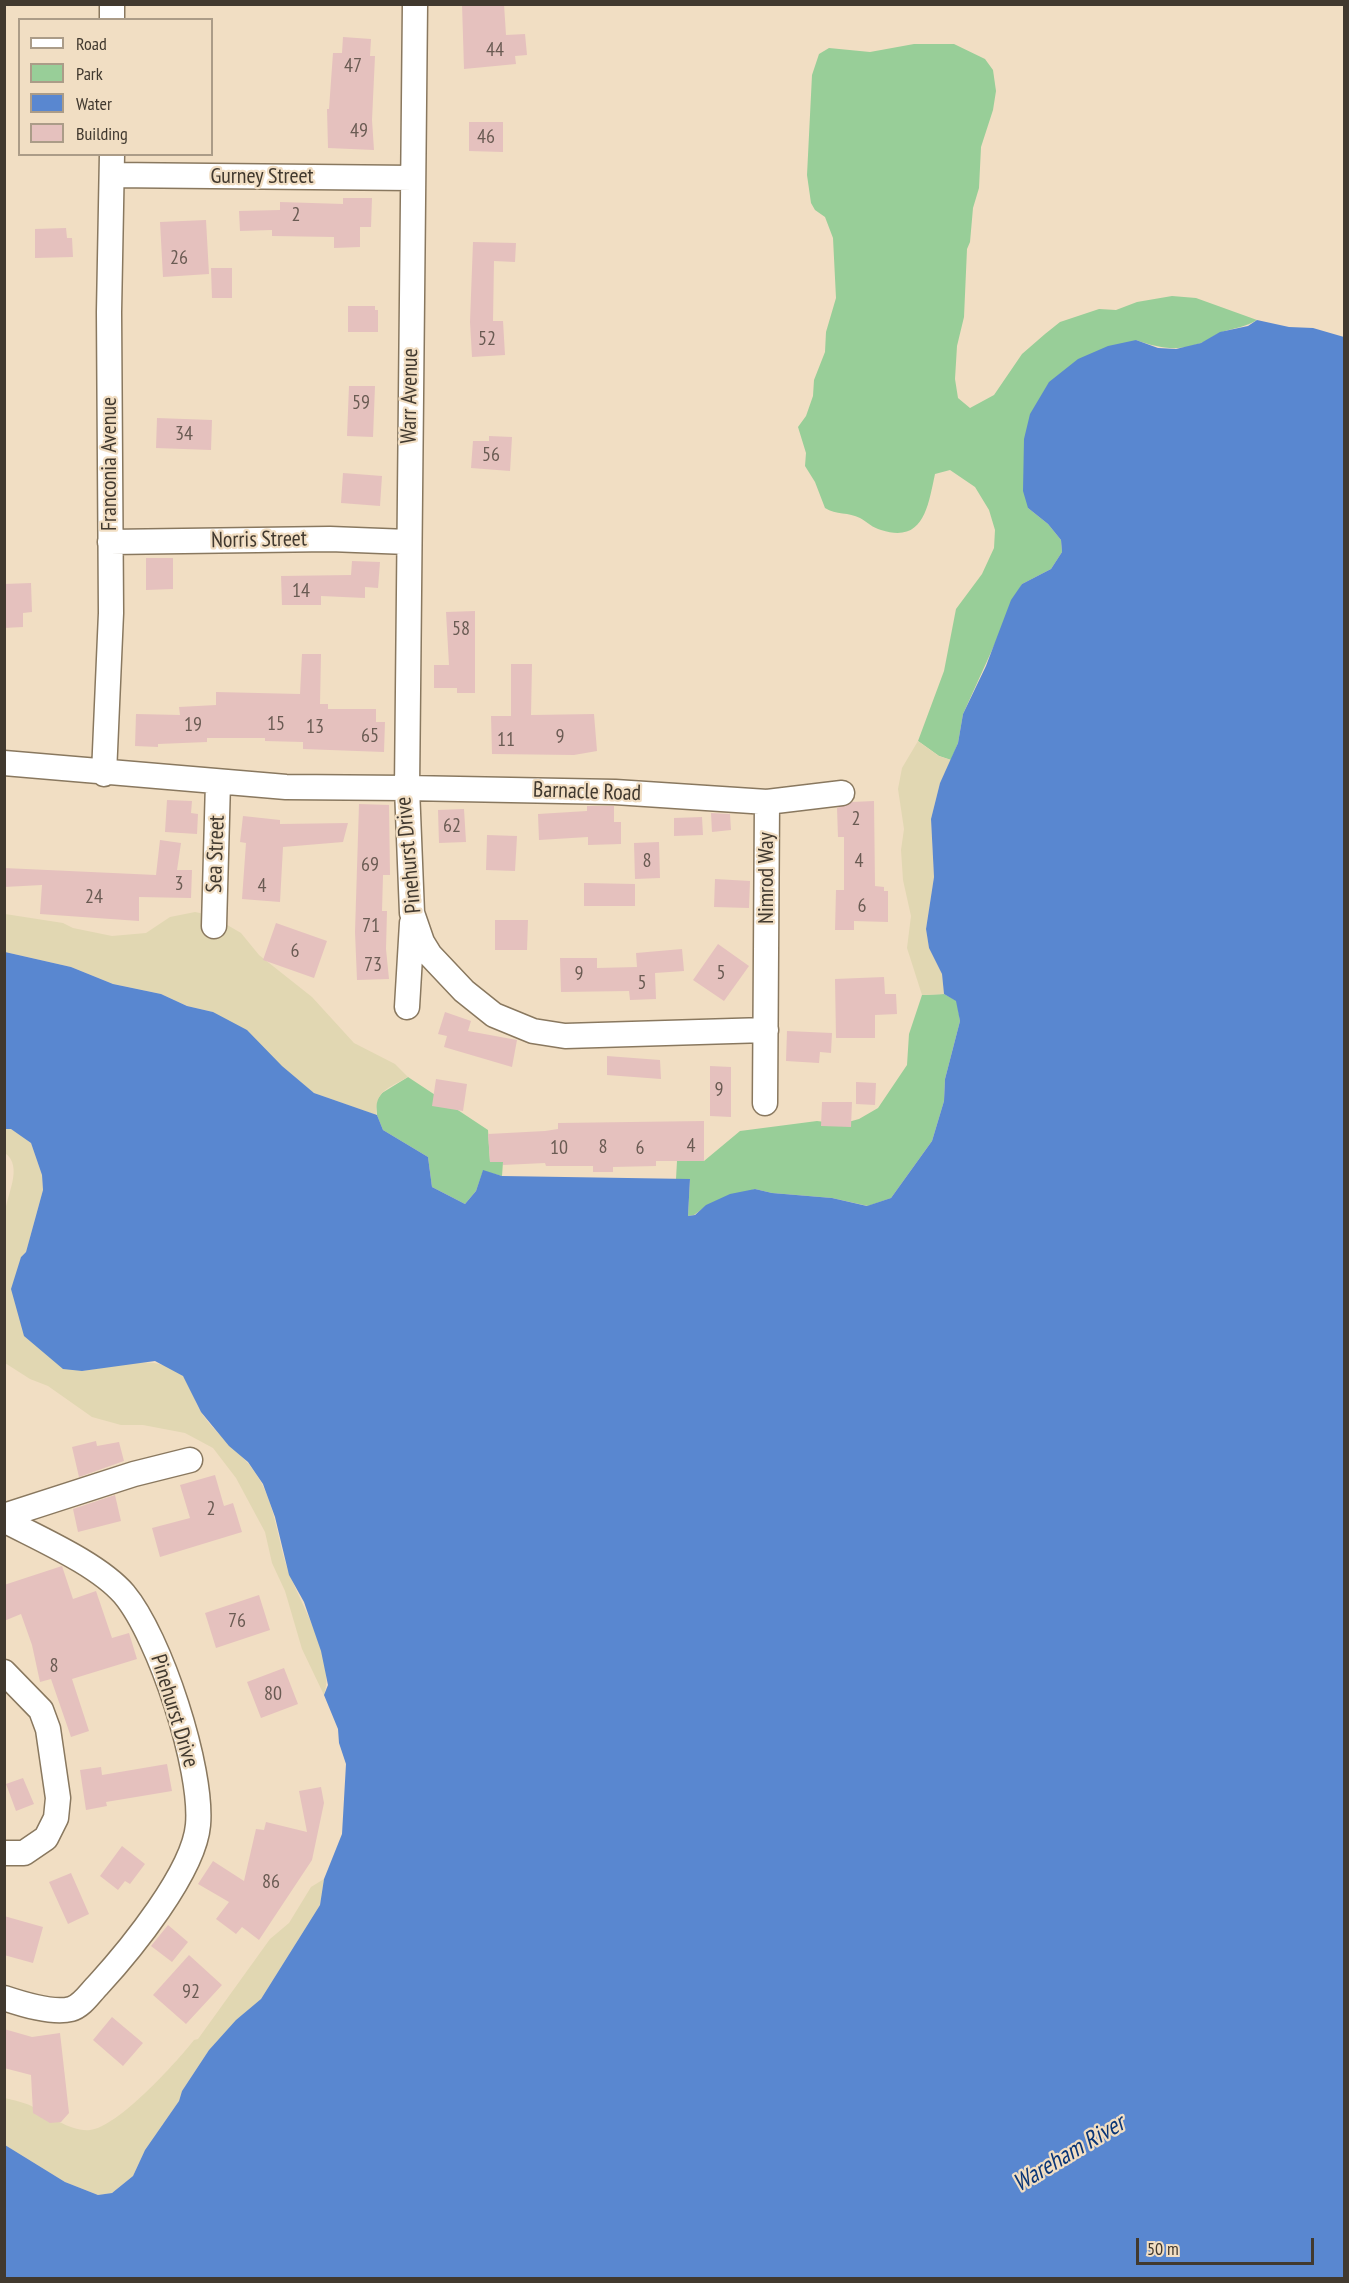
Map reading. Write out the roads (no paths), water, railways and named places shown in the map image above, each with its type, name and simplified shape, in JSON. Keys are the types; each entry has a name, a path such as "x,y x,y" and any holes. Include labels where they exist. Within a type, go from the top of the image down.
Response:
{"street":[{"name":"Warr Avenue","path":"407,788 415,4"},
{"name":"Gurney Street","path":"112,165 413,178"},
{"name":"Franconia Avenue","path":"104,774 111,612 109,312 112,165"},
{"name":"Norris Street","path":"110,542 300,539 408,542"},
{"name":"Pinehurst Drive","path":"4,763 104,774 286,788 407,788 412,913 422,942 430,955 464,991 494,1015 526,1029 565,1036 766,1030"},
{"name":"Sea Street","path":"214,926 218,782"},
{"name":"Barnacle Road","path":"407,788 615,792 767,802"},
{"name":"Nimrod Way","path":"765,1103 767,802 842,793"},
{"path":"408,1007 412,913"},
{"path":"4,1518 134,1474 190,1460"},
{"name":"Pinehurst Drive","path":"4,1518 116,1586 137,1612 152,1642 186,1736 195,1778 198,1823 191,1852 166,1895 116,1965 79,2005 65,2010 4,1998"},
{"path":"4,1672 41,1710 48,1729 58,1798 56,1818 46,1838 24,1853 4,1853"}],"water":[{"name":"Wareham River","path":"1257,320 1289,327 1313,328 1344,337 1344,2278 5,2278 5,2145 65,2182 98,2195 112,2193 133,2176 145,2150 179,2101 182,2091 209,2050 236,2020 261,1999 320,1905 324,1879 342,1834 346,1764 339,1743 338,1729 324,1695 328,1685 321,1651 304,1602 289,1575 275,1517 263,1484 248,1462 229,1446 201,1412 183,1376 155,1361 82,1371 63,1369 24,1336 11,1289 21,1257 26,1252 43,1190 42,1175 31,1143 11,1129 5,1129 5,952 71,967 113,984 161,994 187,1006 213,1012 247,1030 282,1066 314,1093 377,1115 383,1130 428,1157 432,1187 465,1204 476,1191 483,1170 502,1176 690,1179 688,1216 695,1215 706,1205 730,1194 755,1189 772,1193 832,1198 867,1206 891,1198 932,1141 944,1101 945,1079 960,1021 956,1001 944,994 942,974 929,948 926,929 934,877 931,819 940,783 958,743 963,714 986,666 1011,600 1022,584 1051,569 1062,552 1061,540 1048,524 1028,508 1023,491 1024,439 1030,414 1049,382 1078,359 1108,346 1136,340 1158,348 1176,349 1201,343 1220,332 1248,326"}]}
